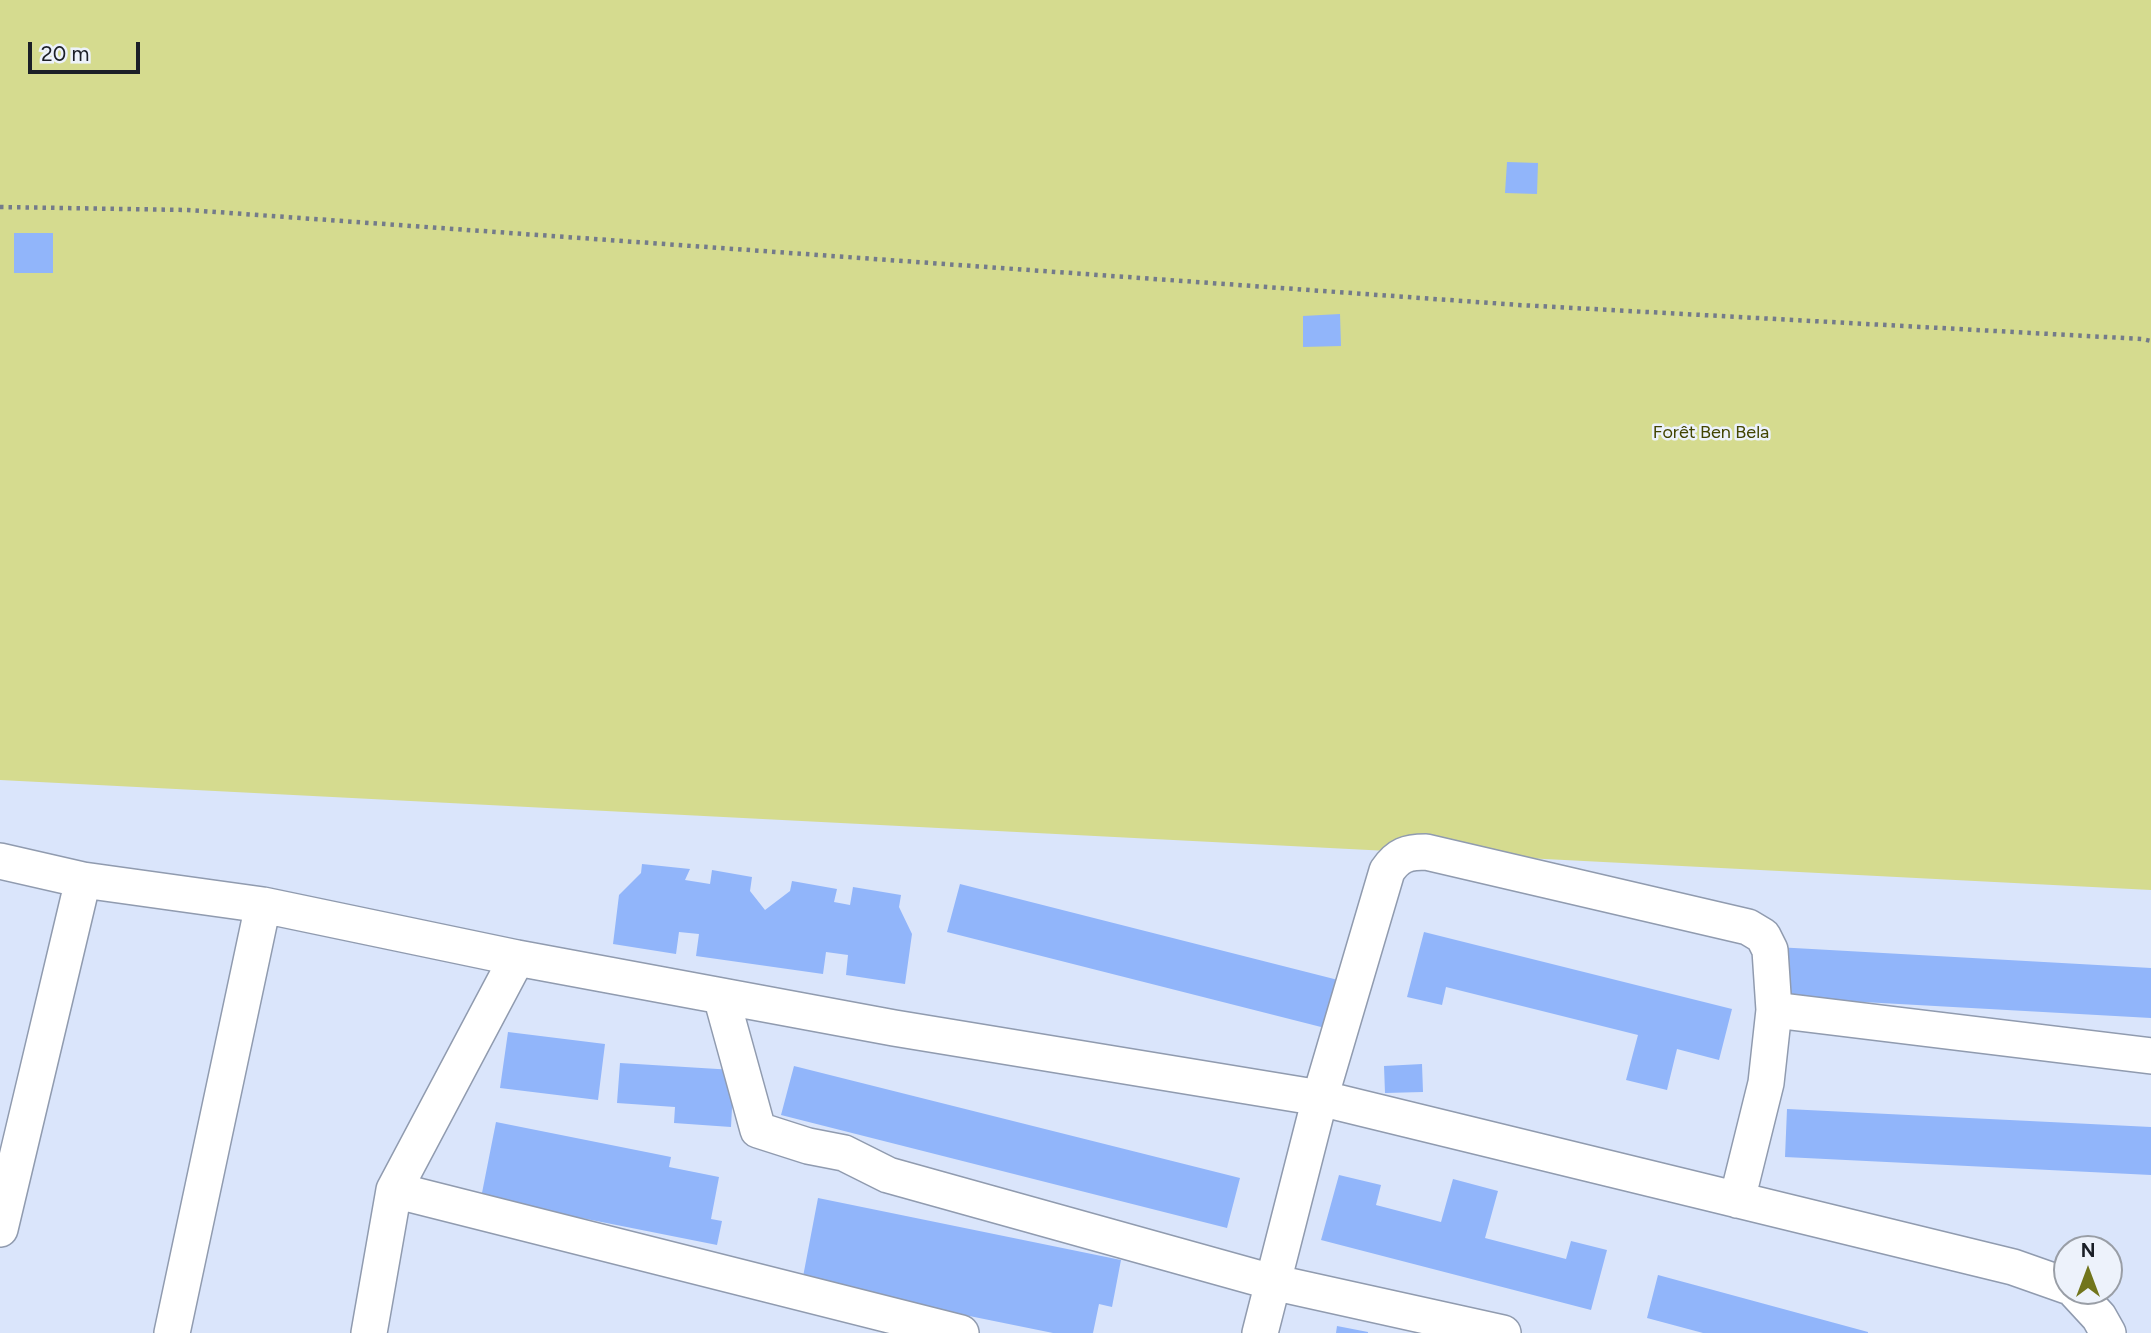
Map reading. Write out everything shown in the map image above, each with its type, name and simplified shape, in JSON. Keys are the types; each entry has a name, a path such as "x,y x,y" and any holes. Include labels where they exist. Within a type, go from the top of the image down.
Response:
{"street":[{"path":"1260,1333 1320,1098 1387,871 1396,858 1409,852 1426,852 1748,927 1763,936 1770,950 1774,1010 1766,1083 1737,1200"},
{"path":"0,861 83,880 263,905 517,958 894,1028 1320,1098 2013,1267 2053,1281"},
{"path":"0,1229 83,880"},
{"path":"173,1333 263,905"},
{"path":"369,1333 394,1190 517,958"},
{"path":"722,996 758,1130 808,1146 844,1153 888,1175 1272,1282 1503,1333"},
{"path":"1774,1010 2151,1056"},
{"path":"394,1190 961,1333"},
{"path":"2087,1305 2099,1317 2108,1333"}],"path":[{"path":"0,207 188,210 1519,305 2151,341"}],"green space":[{"name":"Forêt Ben Bela","path":"0,0 2151,0 2151,890 0,780"}],"building":[{"path":"1507,162 1538,163 1537,194 1505,193"},
{"path":"14,233 53,233 53,273 14,273"},
{"path":"1340,314 1341,346 1303,347 1303,316"},
{"path":"642,864 690,869 685,880 710,884 712,870 752,877 750,891 765,910 790,891 792,881 837,889 834,902 850,905 853,887 901,895 899,907 912,934 905,984 846,975 848,955 826,952 823,974 696,956 699,934 679,932 676,954 613,944 619,895 641,873"},
{"path":"960,884 1342,981 1329,1029 947,932"},
{"path":"1424,932 1732,1009 1719,1060 1677,1049 1667,1090 1626,1080 1638,1035 1446,987 1442,1005 1407,997"},
{"path":"1776,947 2151,968 2151,1018 1773,997"},
{"path":"508,1032 605,1044 598,1100 500,1088"},
{"path":"620,1063 734,1070 731,1127 674,1123 675,1107 617,1103"},
{"path":"1422,1064 1423,1092 1385,1093 1384,1066"},
{"path":"794,1066 1240,1178 1227,1228 781,1115"},
{"path":"1787,1109 2151,1127 2151,1175 1785,1157"},
{"path":"496,1122 671,1157 669,1167 719,1177 711,1219 722,1221 717,1245 481,1198"},
{"path":"1339,1175 1381,1185 1376,1205 1441,1222 1453,1179 1498,1191 1485,1238 1566,1259 1571,1241 1607,1250 1591,1310 1321,1240"},
{"path":"818,1198 1121,1260 1112,1307 1099,1304 1093,1333 1053,1333 802,1282"},
{"path":"1658,1275 1868,1333 1703,1333 1647,1318"},
{"path":"1337,1326 1368,1332 1368,1333 1336,1333"}]}
